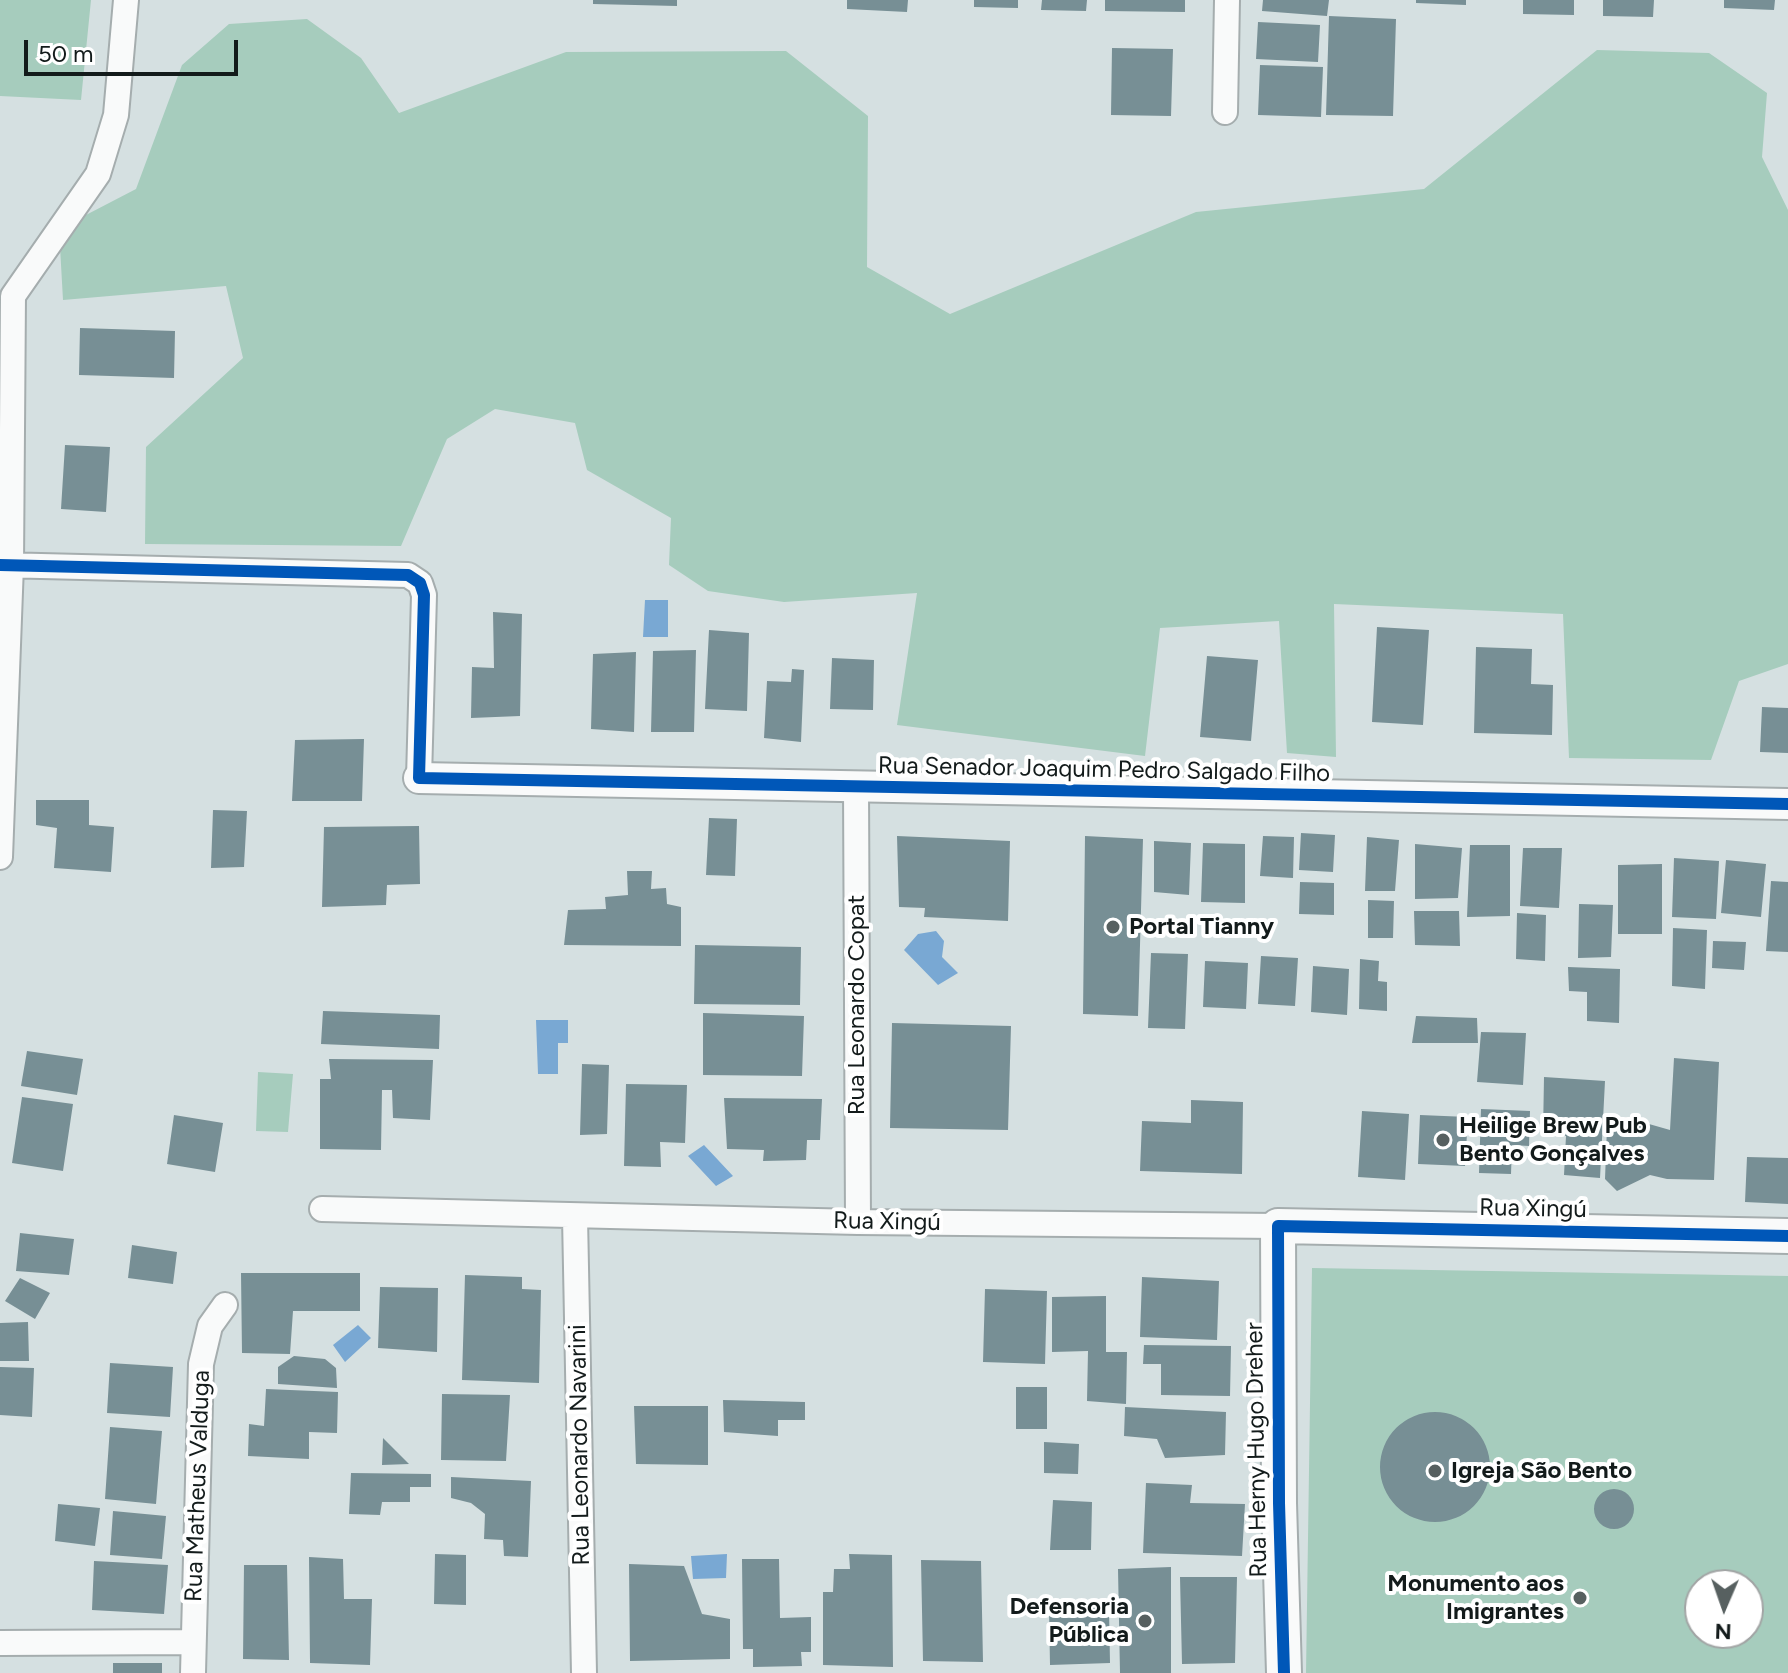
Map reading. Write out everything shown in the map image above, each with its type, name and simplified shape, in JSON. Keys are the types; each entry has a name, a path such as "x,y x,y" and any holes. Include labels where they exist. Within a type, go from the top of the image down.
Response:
{"main road":[{"name":"Rua Xingú","path":"1278,1226 1788,1236"},
{"name":"Rua Herny Hugo Dreher","path":"1278,1226 1278,1473 1284,1673"}],"street":[{"path":"0,854 13,296 98,174 116,115 126,0"},
{"path":"1225,112 1227,0"},
{"path":"5,565 408,575 420,583 424,595 419,778"},
{"name":"Rua Senador Joaquim Pedro Salgado Filho","path":"419,778 1788,804"},
{"name":"Rua Leonardo Copat","path":"856,788 858,1222"},
{"name":"Rua Xingú","path":"322,1209 575,1217 1278,1226"},
{"name":"Rua Leonardo Navarini","path":"575,1217 584,1673"},
{"name":"Rua Matheus Valduga","path":"193,1673 201,1364 210,1326 225,1305"},
{"path":"0,1643 193,1642"}],"green space":[{"path":"0,0 91,0 81,100 0,96"},
{"path":"307,19 361,58 399,113 566,52 786,51 868,116 867,267 950,314 1196,212 1424,189 1597,50 1709,53 1767,93 1762,157 1788,210 1788,664 1739,681 1711,760 1569,758 1563,614 1334,604 1336,757 1287,753 1279,621 1160,628 1145,756 897,725 917,593 784,602 708,591 669,565 671,518 587,470 575,423 495,409 447,439 401,546 145,544 146,447 243,358 226,286 63,300 59,229 136,189 182,65 229,24"},
{"path":"258,1072 293,1074 288,1132 256,1131"},
{"path":"1312,1268 1788,1276 1788,1673 1306,1673"}],"water":[{"path":"645,600 668,600 668,637 643,637"},
{"path":"936,931 944,941 942,957 958,973 938,985 904,950 918,934"},
{"path":"536,1020 568,1020 568,1043 558,1043 558,1074 538,1074"},
{"path":"704,1145 733,1176 716,1186 688,1156"},
{"path":"358,1325 371,1338 345,1362 333,1345"},
{"path":"727,1554 726,1578 693,1579 691,1556"}],"building":[{"path":"593,0 677,0 677,6 593,4"},
{"path":"847,0 908,0 907,12 847,9"},
{"path":"974,0 1018,0 1018,8 974,7"},
{"path":"1042,0 1087,0 1086,11 1041,10"},
{"path":"1105,0 1185,0 1185,12 1105,11"},
{"path":"1263,0 1329,0 1327,16 1262,11"},
{"path":"1416,0 1466,0 1466,5 1416,3"},
{"path":"1523,0 1574,0 1574,15 1523,14"},
{"path":"1603,0 1654,0 1653,17 1603,16"},
{"path":"1724,0 1775,0 1774,10 1724,8"},
{"path":"1329,16 1396,19 1393,116 1326,115"},
{"path":"1258,22 1320,25 1318,62 1256,59"},
{"path":"1112,48 1173,49 1171,116 1111,115"},
{"path":"1260,65 1323,67 1321,117 1258,115"},
{"path":"80,328 175,331 174,378 79,375"},
{"path":"65,445 110,447 106,512 61,509"},
{"path":"493,612 522,614 520,716 471,718 472,667 494,668"},
{"path":"1377,627 1429,630 1423,725 1372,722"},
{"path":"709,630 749,633 747,711 705,709"},
{"path":"1476,647 1532,649 1531,684 1553,685 1552,735 1474,733"},
{"path":"696,650 694,732 651,732 653,651"},
{"path":"636,652 634,732 591,729 593,654"},
{"path":"1207,656 1258,660 1251,741 1200,737"},
{"path":"832,658 874,660 873,710 830,709"},
{"path":"792,669 804,670 801,742 764,738 767,681 791,682"},
{"path":"1762,707 1788,708 1788,753 1760,752"},
{"path":"364,739 362,801 292,801 295,740"},
{"path":"36,800 89,800 89,825 114,827 111,872 54,868 57,828 36,825"},
{"path":"213,810 247,811 244,867 211,868"},
{"path":"709,818 737,819 735,876 706,875"},
{"path":"419,826 420,884 387,885 386,905 322,907 324,827"},
{"path":"1301,833 1335,835 1333,872 1299,870"},
{"path":"897,836 1010,841 1008,921 924,917 925,908 899,907"},
{"name":"Portal Tianny","path":"1085,836 1143,839 1138,1016 1083,1014"},
{"path":"1263,836 1294,837 1293,878 1260,876"},
{"path":"1367,837 1399,840 1395,891 1365,891"},
{"path":"1154,841 1191,843 1189,895 1154,892"},
{"path":"1203,843 1245,844 1245,903 1201,902"},
{"path":"1415,844 1462,848 1458,898 1415,899"},
{"path":"1470,845 1510,845 1510,916 1467,917"},
{"path":"1523,848 1562,848 1559,908 1520,906"},
{"path":"1674,858 1719,861 1716,919 1672,917"},
{"path":"1726,860 1766,864 1761,917 1721,913"},
{"path":"1662,864 1662,934 1618,934 1618,865"},
{"path":"627,871 652,871 651,889 666,888 667,904 681,907 681,946 564,945 568,910 606,909 605,897 628,895"},
{"path":"1771,881 1788,882 1788,952 1766,951"},
{"path":"1300,882 1334,883 1334,915 1299,914"},
{"path":"1368,900 1394,901 1393,938 1368,938"},
{"path":"1579,904 1613,905 1611,957 1578,958"},
{"path":"1414,911 1459,911 1460,946 1415,945"},
{"path":"1517,913 1546,915 1545,961 1516,959"},
{"path":"1673,928 1707,930 1705,989 1672,986"},
{"path":"1713,941 1746,942 1744,970 1712,968"},
{"path":"695,945 801,947 800,1005 694,1004"},
{"path":"1151,953 1188,954 1185,1029 1148,1028"},
{"path":"1261,956 1298,958 1295,1006 1258,1004"},
{"path":"1360,959 1379,961 1378,981 1387,982 1387,1011 1359,1009"},
{"path":"1205,961 1248,963 1246,1009 1203,1007"},
{"path":"1313,966 1349,969 1347,1015 1311,1012"},
{"path":"1568,967 1620,969 1619,1023 1587,1021 1587,992 1569,991"},
{"path":"323,1011 440,1015 439,1049 321,1044"},
{"path":"703,1013 804,1016 802,1076 703,1075"},
{"path":"1416,1016 1477,1018 1478,1043 1412,1043"},
{"path":"892,1023 1011,1026 1008,1130 890,1128"},
{"path":"1481,1032 1526,1033 1523,1085 1477,1082"},
{"path":"27,1051 83,1059 77,1095 21,1086"},
{"path":"1674,1058 1719,1062 1714,1180 1667,1179 1650,1175 1617,1191 1605,1179 1607,1127 1635,1120 1670,1130"},
{"path":"329,1059 433,1060 430,1120 393,1118 392,1090 382,1090 381,1150 320,1149 320,1079 331,1079"},
{"path":"582,1064 609,1065 607,1134 580,1135"},
{"path":"1544,1077 1605,1081 1600,1178 1564,1175 1566,1136 1543,1134"},
{"path":"626,1084 687,1085 685,1143 660,1142 661,1167 624,1166"},
{"path":"22,1097 73,1104 63,1171 12,1163"},
{"path":"724,1098 822,1099 820,1140 807,1140 806,1160 763,1161 764,1150 727,1149"},
{"path":"1191,1100 1243,1102 1242,1174 1140,1171 1142,1121 1191,1123"},
{"path":"1481,1109 1530,1111 1529,1146 1512,1145 1511,1174 1479,1173"},
{"path":"1362,1111 1409,1114 1405,1180 1358,1177"},
{"path":"174,1115 223,1123 215,1172 167,1164"},
{"name":"Heilige Brew Pub Bento Gonçalves","path":"1420,1115 1468,1117 1465,1166 1418,1164"},
{"path":"1747,1157 1788,1158 1788,1204 1745,1202"},
{"path":"20,1233 74,1239 69,1275 16,1271"},
{"path":"132,1245 177,1252 173,1284 128,1278"},
{"path":"241,1273 360,1273 360,1311 293,1311 290,1354 242,1353"},
{"path":"465,1275 522,1277 522,1289 541,1290 539,1383 462,1380"},
{"path":"1142,1277 1219,1281 1217,1340 1140,1337"},
{"path":"20,1278 50,1293 35,1319 5,1301"},
{"path":"380,1287 438,1288 437,1352 378,1348"},
{"path":"985,1289 1047,1291 1045,1364 983,1362"},
{"path":"1106,1296 1106,1352 1127,1352 1126,1404 1087,1401 1088,1351 1052,1352 1052,1297"},
{"path":"28,1322 29,1361 0,1361 0,1323"},
{"path":"1144,1345 1231,1346 1230,1396 1161,1395 1161,1364 1143,1364"},
{"path":"294,1356 325,1359 336,1368 337,1388 278,1384 278,1367"},
{"path":"110,1363 173,1367 170,1417 107,1413"},
{"path":"0,1367 34,1368 32,1417 0,1415"},
{"path":"1016,1387 1047,1387 1047,1429 1016,1429"},
{"path":"266,1389 338,1392 337,1433 309,1432 309,1459 248,1456 249,1424 264,1426"},
{"path":"442,1394 510,1395 506,1461 441,1460"},
{"path":"723,1400 805,1402 805,1420 778,1420 778,1436 724,1432"},
{"path":"634,1406 708,1406 708,1465 636,1464"},
{"path":"1125,1407 1226,1412 1225,1455 1165,1458 1157,1439 1124,1436"},
{"name":"Igreja São Bento","path":"1435,1412 1456,1416 1474,1428 1486,1446 1490,1467 1486,1488 1474,1506 1456,1518 1435,1522 1414,1518 1396,1506 1384,1488 1380,1467 1384,1446 1396,1428 1414,1416"},
{"path":"110,1427 162,1431 156,1504 105,1499"},
{"path":"383,1438 409,1464 382,1465"},
{"path":"1044,1442 1079,1444 1078,1474 1044,1473"},
{"path":"351,1473 431,1474 431,1487 410,1487 410,1502 382,1502 380,1515 349,1514"},
{"path":"451,1477 531,1481 528,1557 504,1556 503,1540 484,1539 485,1514 471,1503 451,1498"},
{"path":"1146,1483 1192,1485 1190,1503 1245,1504 1242,1556 1143,1553"},
{"path":"1614,1489 1628,1495 1634,1509 1628,1523 1614,1529 1600,1523 1594,1509 1600,1495"},
{"path":"1053,1500 1092,1502 1091,1550 1050,1550"},
{"path":"58,1504 100,1508 95,1546 55,1541"},
{"path":"113,1511 166,1516 162,1559 110,1555"},
{"path":"435,1554 466,1555 466,1605 434,1604"},
{"path":"849,1554 892,1555 893,1667 823,1665 823,1592 833,1592 834,1569 850,1569"},
{"path":"309,1557 343,1559 344,1599 372,1599 370,1665 310,1663"},
{"path":"742,1559 779,1559 780,1618 811,1617 811,1652 801,1652 802,1666 753,1667 753,1649 743,1649"},
{"path":"921,1560 981,1561 983,1662 923,1661"},
{"path":"94,1561 168,1565 164,1614 92,1610"},
{"path":"629,1564 684,1566 702,1614 730,1619 730,1659 630,1661"},
{"path":"244,1565 287,1565 289,1660 243,1659"},
{"name":"Defensoria Pública","path":"1171,1567 1171,1673 1120,1673 1118,1569"},
{"path":"1180,1577 1237,1577 1235,1663 1182,1664"},
{"path":"1049,1608 1109,1608 1110,1663 1050,1665"},
{"path":"113,1663 162,1663 162,1673 113,1673"}],"cycle path":[{"path":"0,565 408,575 420,583 424,595 419,778 1788,804"},
{"path":"1284,1673 1279,1503 1278,1226 1788,1236"}],"place":[{"name":"Portal Tianny","path":"1113,927"},
{"name":"Heilige Brew Pub Bento Gonçalves","path":"1443,1140"},
{"name":"Igreja São Bento","path":"1435,1471"},
{"name":"Monumento aos Imigrantes","path":"1580,1598"},
{"name":"Defensoria Pública","path":"1145,1621"}]}
